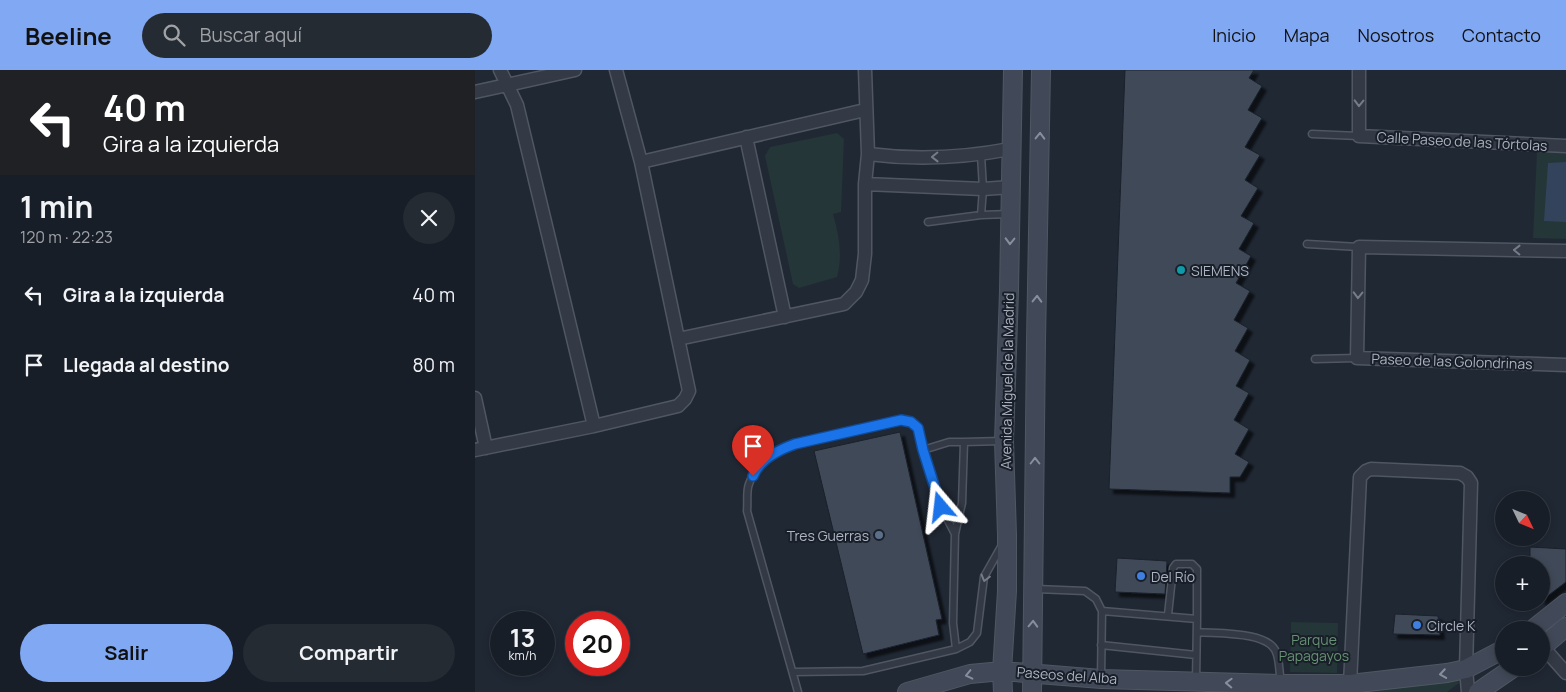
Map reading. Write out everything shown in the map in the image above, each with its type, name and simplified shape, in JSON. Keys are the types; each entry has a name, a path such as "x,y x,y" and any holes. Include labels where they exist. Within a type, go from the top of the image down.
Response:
{"main road":[{"name":"Avenida Miguel de la Madrid","path":"1003,692 1002,671 1007,591 1007,535 1003,441 1011,214 1013,70"},
{"name":"Avenida Miguel de la Madrid","path":"1032,692 1041,70"},
{"path":"1543,621 1566,602"},
{"path":"1550,641 1566,628"},
{"name":"Paseos del Alba","path":"907,692 937,685 970,674 1002,671 1033,672 1101,679 1196,682 1281,688 1350,684 1417,677 1466,669 1495,654"},
{"path":"1478,692 1501,676"},
{"path":"937,685 961,692"}],"street":[{"path":"500,70 517,105 594,426"},
{"path":"475,92 575,70"},
{"path":"475,398 480,449 594,426 678,406 685,399 689,391 641,162 616,70"},
{"path":"678,339 844,304 856,292 862,280 865,254 865,184 868,154 865,70"},
{"name":"Calle Paseo de las Tórtolas","path":"1359,70 1359,136 1566,146"},
{"path":"641,162 865,110"},
{"path":"746,137 785,317"},
{"path":"868,154 922,158 981,155 1011,149"},
{"path":"865,184 983,189 1011,187"},
{"path":"1359,246 1566,251"},
{"name":"Paseo de las Golondrinas","path":"1359,246 1357,358 1566,365"},
{"path":"1350,684 1359,481 1363,474 1371,469 1460,473 1470,480 1471,483 1466,669 1469,692"},
{"path":"1550,656 1566,673"}],"lane":[{"name":"Calle Paseo de las Tórtolas","path":"1312,134 1359,136"},
{"path":"981,155 983,189 981,215"},
{"path":"928,222 981,215 1011,214"},
{"path":"1307,244 1359,246"},
{"path":"1315,359 1357,358"},
{"path":"798,692 747,511 748,485 757,466 780,450 795,444 901,420 911,422 918,428 941,507 955,534"},
{"path":"923,450 949,442 1003,441"},
{"path":"956,649 953,622 955,534 962,503 964,442"},
{"path":"793,672 863,671 956,649 970,642 977,632 984,577 1007,535"},
{"path":"1168,616 1173,568 1176,564 1192,564 1197,569 1196,682"},
{"path":"1034,589 1085,591 1096,598 1102,611 1101,679"},
{"path":"1102,611 1197,619"},
{"path":"1197,632 1257,637 1268,642 1276,651 1281,688"},
{"path":"1101,645 1196,655"}],"green space":[{"path":"837,133 844,139 841,212 833,214 839,246 839,269 837,277 799,288 793,284 765,156 770,147"},
{"path":"1537,151 1566,153 1566,239 1533,238"},
{"name":"Parque Papagayos","path":"1291,622 1338,623 1337,673 1290,672"},
{"path":"1448,676 1457,676 1459,683 1447,692 1332,692 1386,689"}],"water":[{"path":"1566,162 1566,222 1544,221 1548,163"}],"building":[{"name":"SIEMENS","path":"1125,70 1254,70 1249,78 1262,86 1248,110 1262,118 1245,147 1260,155 1245,180 1258,188 1241,216 1254,223 1239,249 1251,256 1236,283 1250,291 1234,320 1248,328 1235,351 1250,360 1236,386 1249,393 1234,420 1249,429 1235,454 1249,462 1240,477 1230,477 1230,493 1109,489"},
{"name":"Tres Guerras","path":"900,432 942,619 936,620 939,635 863,654 814,451"},
{"path":"1530,547 1566,549 1566,582 1550,594 1550,556 1530,556"},
{"name":"Del Río","path":"1117,558 1167,561 1165,594 1115,592"},
{"name":"Circle K","path":"1395,614 1438,616 1440,635 1393,634"}],"place":[{"name":"SIEMENS","path":"1181,270"},
{"name":"Tres Guerras","path":"879,535"},
{"name":"Del Río","path":"1141,576"},
{"name":"Circle K","path":"1417,625"}],"route":[{"path":"753,476 757,466 780,450 795,444 901,420 911,422 918,428 941,507"}]}
